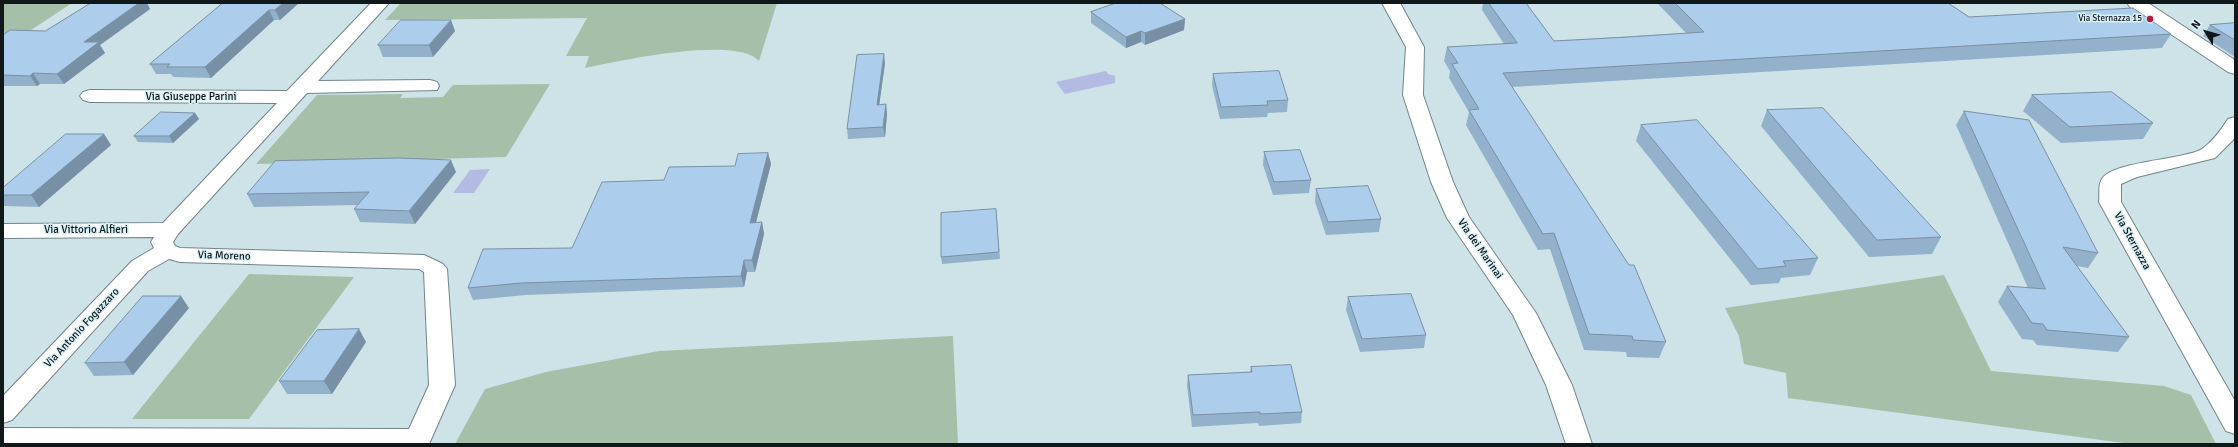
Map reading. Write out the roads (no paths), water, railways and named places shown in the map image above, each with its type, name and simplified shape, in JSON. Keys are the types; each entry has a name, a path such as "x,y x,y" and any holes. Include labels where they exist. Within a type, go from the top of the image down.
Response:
{"street":[{"path":"167,240 297,92 380,3"},
{"name":"Via dei Marinai","path":"1391,3 1415,47 1413,95 1442,182 1458,218 1524,313 1559,385 1579,444"},
{"path":"2136,3 2235,68"},
{"name":"Via Giuseppe Parini","path":"90,96 297,92 430,86"},
{"name":"Via Sternazza","path":"2235,123 2225,138 2208,154 2130,172 2111,181 2110,202 2235,424"},
{"name":"Via Vittorio Alfieri","path":"3,231 167,240"},
{"name":"Via Antonio Fogazzaro","path":"3,413 140,266 167,240"},
{"name":"Via Moreno","path":"167,240 180,255 424,262 435,269 442,385 417,442"},
{"path":"3,438 417,442"}],"water":[{"path":"1106,71 1108,74 1115,76 1115,83 1065,94 1056,82"},
{"path":"490,169 474,193 453,193 470,170"}],"place":[{"name":"Via Sternazza 15","path":"2150,19"}]}
